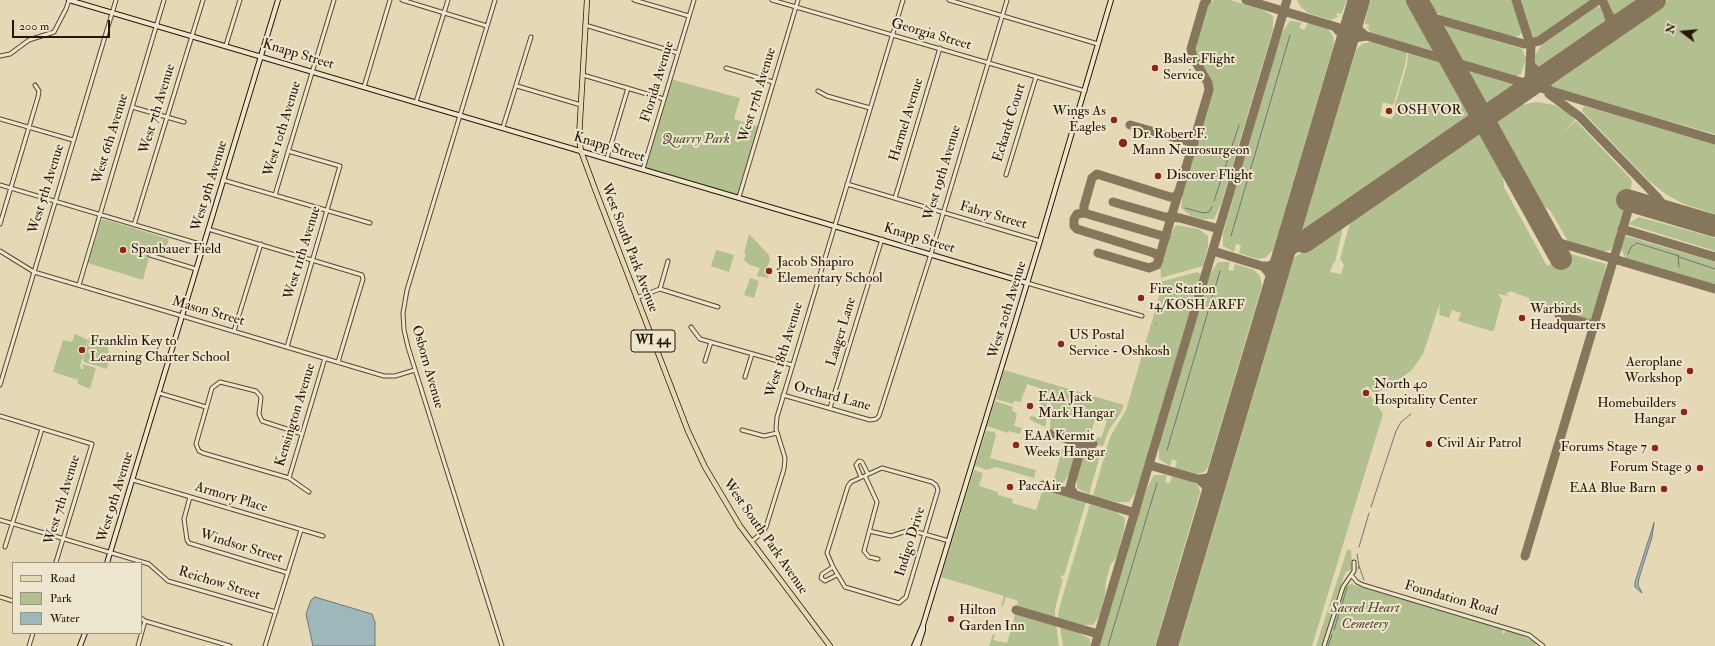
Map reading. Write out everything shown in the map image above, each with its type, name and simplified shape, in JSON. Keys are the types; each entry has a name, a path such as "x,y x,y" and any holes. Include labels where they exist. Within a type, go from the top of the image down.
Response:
{"main road":[{"name":"Knapp Street","path":"69,0 261,55 1027,283"},
{"name":"West 9th Avenue","path":"107,562 278,0"},
{"name":"West South Park Avenue","path":"587,0 581,105 581,151 636,298 698,453 722,498 830,646"},
{"name":"West 20th Avenue","path":"914,646 923,625 1040,241 1111,0"},
{"name":"West 20th Avenue","path":"918,646 923,625"},
{"path":"80,646 85,634"}],"street":[{"path":"0,56 10,54 29,40 54,32 69,0"},
{"name":"West 5th Avenue","path":"0,385 116,0"},
{"name":"West 6th Avenue","path":"79,285 164,0"},
{"name":"West 7th Avenue","path":"134,225 202,0"},
{"path":"226,45 240,0"},
{"name":"West 10th Avenue","path":"275,195 334,0"},
{"path":"364,86 390,0"},
{"path":"402,0 487,26"},
{"path":"416,102 448,0"},
{"name":"Osborn Avenue","path":"495,0 405,297 404,330 415,370 502,646"},
{"path":"634,0 689,16"},
{"name":"Florida Avenue","path":"643,169 694,0"},
{"name":"Georgia Street","path":"772,0 1085,91"},
{"name":"West 17th Avenue","path":"739,197 798,0"},
{"name":"West 18th Avenue","path":"752,541 763,532 766,527 784,469 785,458 776,421 903,0"},
{"path":"949,0 1099,44"},
{"name":"West 19th Avenue","path":"876,419 879,416 943,213 1007,0"},
{"path":"585,25 678,53"},
{"path":"503,128 531,37"},
{"name":"Harmel Avenue","path":"895,198 940,48"},
{"path":"726,68 773,82"},
{"path":"583,74 664,99"},
{"name":"Eckardt Court","path":"1006,175 1036,77"},
{"path":"0,224 39,94 35,85"},
{"path":"516,86 581,105"},
{"path":"607,158 628,88"},
{"path":"818,91 827,96 870,108"},
{"path":"132,107 184,122"},
{"path":"0,119 73,140"},
{"name":"West 11th Avenue","path":"287,347 340,166 288,150"},
{"path":"223,180 370,223"},
{"name":"Fabry Street","path":"847,184 1040,241"},
{"path":"0,185 203,245"},
{"path":"208,229 363,276 338,362"},
{"name":"Laager Lane","path":"830,408 882,240"},
{"path":"234,331 261,244"},
{"name":"Mason Street","path":"0,251 34,272 390,377 415,370"},
{"path":"150,255 196,269"},
{"path":"660,289 668,261"},
{"name":"Knapp Street","path":"1027,283 1142,316"},
{"path":"636,298 660,289 718,307"},
{"path":"691,327 697,337 752,354 792,364"},
{"path":"705,361 711,342"},
{"path":"745,377 752,354"},
{"name":"Kensington Avenue","path":"289,478 325,358"},
{"path":"0,366 5,368"},
{"path":"302,434 262,421 259,414 261,400 256,392 224,382 217,382 212,388 196,442 197,449 203,453 289,478 309,492"},
{"path":"159,393 206,408"},
{"name":"Orchard Lane","path":"783,395 870,420 876,419"},
{"path":"0,416 42,429 5,547"},
{"name":"West 7th Avenue","path":"42,429 92,444 56,562"},
{"path":"742,430 764,436 778,433"},
{"path":"861,477 856,465 859,461 862,462 877,502 864,551 869,557 878,559"},
{"name":"Indigo Drive","path":"885,468 934,483 937,488 906,597 901,602 896,603 848,589 843,585 837,575 828,555 828,550 848,486 861,477 878,469 885,468"},
{"name":"Armory Place","path":"133,480 323,536"},
{"name":"Windsor Street","path":"190,497 184,518 187,540 189,543 288,573"},
{"name":"Reichow Street","path":"0,520 142,562"},
{"path":"265,646 301,530"},
{"path":"869,531 891,536 908,530 925,533 948,541"},
{"name":"Reichow Street","path":"142,562 149,564 168,581 276,612"},
{"path":"1324,646 1342,587 1352,576 1355,568 1354,562"},
{"path":"833,567 822,574 821,578 825,580 837,575"},
{"name":"Foundation Road","path":"1352,576 1363,585 1525,633 1533,637 1543,646"},
{"path":"0,597 12,601"},
{"path":"142,619 145,621 230,646"},
{"path":"142,632 145,621"},
{"path":"29,646 33,634"},
{"path":"138,646 141,634"}],"green space":[{"path":"1214,0 1230,0 1263,10 1273,16 1273,29 1221,204 1214,219 1202,219 1191,216 1181,208 1184,183 1212,91 1211,83 1195,53 1207,7"},
{"path":"1297,0 1347,0 1341,14 1337,13 1336,15 1339,16 1331,20 1308,13 1300,6"},
{"path":"1371,0 1408,0 1434,47 1433,50 1430,51 1371,33 1366,26 1369,27 1369,25 1365,24 1365,21"},
{"path":"1425,0 1513,0 1522,32 1519,36 1514,37 1443,16 1434,11"},
{"path":"1519,0 1594,0 1536,38 1530,35"},
{"path":"1606,0 1642,0 1620,15 1615,16 1609,12"},
{"path":"1668,0 1715,0 1715,134 1549,87 1550,82"},
{"path":"1597,6 1602,9 1605,17 1605,25 1544,68 1536,66 1534,61 1535,55 1544,41 1591,8"},
{"path":"1290,21 1302,22 1299,28 1304,30 1308,23 1328,29 1333,36 1334,44 1273,250 1265,258 1257,259 1239,253 1241,245 1236,244 1234,252 1223,246 1223,234 1274,56 1283,31"},
{"path":"1444,24 1522,49 1526,59 1521,74 1514,77 1458,59 1440,27"},
{"path":"1370,42 1407,52 1405,65 1394,103 1392,105 1383,102 1380,116 1391,119 1396,113 1395,105 1407,65 1408,53 1443,63 1473,117 1301,234 1356,50 1362,44"},
{"path":"1472,72 1511,84 1513,89 1491,104 1484,104 1468,76 1469,73"},
{"name":"Quarry Park","path":"670,79 740,98 734,119 760,127 739,197 643,169"},
{"path":"1537,102 1554,105 1569,113 1575,120 1561,134 1576,121 1631,179 1632,183 1627,200 1613,246 1610,250 1602,252 1568,241 1550,210 1539,204 1495,126 1497,118 1515,106"},
{"path":"1584,106 1715,144 1715,214 1684,204 1667,195 1649,181 1582,111"},
{"path":"1477,133 1483,135 1503,172 1504,187 1547,266 1571,254 1606,264 1604,279 1592,321 1541,306 1536,312 1532,309 1533,305 1529,298 1510,291 1509,293 1506,292 1508,296 1498,294 1502,300 1494,330 1491,331 1458,321 1461,313 1452,310 1449,318 1439,315 1440,303 1423,354 1412,370 1396,382 1390,390 1381,390 1375,395 1368,386 1361,390 1367,398 1370,395 1383,414 1312,646 1179,646 1294,258 1344,223 1335,262 1330,272 1341,274 1344,265 1340,259 1351,219"},
{"path":"1639,217 1715,238 1715,251 1628,224"},
{"path":"103,219 169,239 163,260 149,257 143,280 88,263"},
{"path":"1176,225 1199,229 1208,236 1208,246 1203,266 1161,278 1160,265 1170,235"},
{"path":"749,234 769,255 770,260 766,271 770,272 768,278 757,276 760,268 750,265 744,260 746,254 744,253"},
{"path":"1626,236 1715,262 1715,286 1626,259 1621,249"},
{"path":"716,250 734,255 729,272 711,266"},
{"path":"1218,262 1230,262 1228,270 1233,271 1235,264 1254,270 1260,276 1262,285 1208,467 1204,472 1197,474 1175,468 1177,461 1172,459 1170,466 1159,459 1159,447 1210,274"},
{"path":"1197,272 1201,274 1136,492 1129,502 1117,502 1093,496 1110,437 1126,410 1159,297 1160,282"},
{"path":"750,278 759,281 754,298 744,295"},
{"path":"91,333 104,339 108,347 109,359 107,369 84,362 83,359"},
{"path":"75,334 88,340 80,366 81,369 84,369 82,364 96,368 90,389 78,384 77,377 75,381 75,379 53,372 63,340 72,342"},
{"path":"1004,370 1124,405 1120,414 1109,430 1103,446 1096,445 1095,443 1097,437 1101,438 1107,421 1096,417 1090,435 1094,436 1090,443 1050,430 1051,397 1045,390 1027,384 1024,394 1021,393 1023,395 1021,402 1014,401 1013,404 996,399"},
{"path":"1039,393 1043,393 1047,397 1047,416 1039,410 1042,399 1038,397"},
{"path":"995,401 1013,407 1012,410 1017,414 1014,426 1022,428 1020,434 1009,431 1008,433 987,426"},
{"path":"1039,415 1047,417 1045,427 1029,419 1031,416 1037,417"},
{"path":"986,431 994,432 996,435 990,458 1036,470 1034,478 996,467 987,470 975,466"},
{"path":"1067,445 1074,448 1074,460 1070,473 1063,483 1053,483 1062,449"},
{"path":"1086,448 1094,450 1095,448 1099,449 1101,452 1089,494 1077,488 1077,475"},
{"path":"974,470 983,473 979,486 998,492 998,495 1013,499 1012,503 1036,510 1042,493 1046,491 1086,502 1064,576 1061,575 1061,578 1063,579 1055,609 1055,618 1016,607 1018,601 1006,597 1003,606 1001,606 1004,596 941,577"},
{"path":"1154,475 1167,475 1165,482 1170,483 1172,476 1192,481 1198,485 1200,492 1155,646 1099,646 1139,511 1148,486"},
{"path":"1090,504 1114,511 1125,518 1124,530 1117,556 1110,566 1099,616 1093,625 1082,625 1059,619 1058,616"},
{"path":"1347,550 1351,550 1352,569 1346,572 1344,576 1323,646 1316,646"},
{"name":"Sacred Heart Cemetery","path":"1351,584 1502,628 1503,635 1506,630 1516,632 1537,643 1535,646 1326,646 1343,590 1346,586"},
{"path":"1016,612 1056,624 1059,646 989,646 993,634 995,635 993,640 1007,643"},
{"path":"1060,626 1090,639 1090,646 1063,646"}],"water":[{"path":"1654,523 1652,537 1639,578 1638,585 1642,593 1635,587 1635,582"},
{"path":"315,597 372,614 375,622 375,646 313,646 306,614 311,600"}],"waterway":[{"path":"1231,236 1290,35"},
{"path":"1214,201 1239,125"},
{"path":"1185,208 1204,213 1209,212 1212,207"},
{"path":"1628,254 1631,247 1637,243 1679,256"},
{"path":"1678,255 1679,267"},
{"path":"1679,257 1715,269"},
{"path":"1167,450 1220,271"},
{"path":"1371,507 1396,431 1401,422 1411,414"},
{"path":"1108,646 1157,483"},
{"path":"1359,547 1369,513"},
{"path":"1357,554 1358,569"},
{"path":"1359,566 1364,580"},
{"path":"1334,630 1347,588"},
{"path":"1328,646 1332,635"}],"taxiway":[{"path":"1098,253 1149,268 1157,265 1209,90 1208,83 1193,57 1191,49 1204,4 1207,0"},
{"path":"1246,0 1715,140"},
{"path":"1095,646 1287,0"},
{"path":"1516,0 1531,47 1529,81 1534,86"},
{"path":"1421,9 1430,17 1524,44 1539,41 1598,0"},
{"path":"1602,0 1615,28"},
{"path":"1335,27 1344,37 1344,50 1354,38 1366,36 1357,28 1355,14"},
{"path":"1608,15 1616,20 1626,20"},
{"path":"1605,35 1610,23 1609,17"},
{"path":"1437,36 1434,25 1441,20"},
{"path":"1435,56 1441,53 1443,47"},
{"path":"1530,62 1532,67 1538,72 1548,74 1544,78 1544,84 1550,91"},
{"path":"1463,83 1461,73 1465,68 1469,67"},
{"path":"1517,81 1515,80 1519,86 1518,95"},
{"path":"1549,94 1580,117 1657,197 1668,212"},
{"path":"1130,125 1194,143"},
{"path":"1084,213 1084,206 1092,178 1097,174 1170,197 1174,197 1179,193"},
{"path":"1525,556 1631,201"},
{"path":"1113,202 1165,217 1169,217 1173,213"},
{"path":"1159,260 1157,255 1154,253 1077,229 1074,226 1074,219 1077,214 1084,213 1166,237"},
{"path":"1172,217 1219,229"},
{"path":"1622,229 1715,257"},
{"path":"1547,234 1552,239 1560,243 1715,289"},
{"path":"1282,258 1304,242"},
{"path":"1264,266 1269,266 1277,262 1285,249"},
{"path":"1213,251 1278,271"},
{"path":"1264,267 1271,276 1272,291"},
{"path":"1559,315 1593,325"},
{"path":"1050,434 1090,446 1093,444"},
{"path":"1074,494 1070,487 1080,452 1078,443"},
{"path":"1200,479 1208,478 1215,473 1223,458"},
{"path":"1149,465 1215,484"},
{"path":"1200,480 1206,486 1209,493 1207,510"},
{"path":"1043,485 1135,513"},
{"path":"1016,610 1098,634"}],"runway":[{"path":"1167,646 1359,0"},
{"path":"1417,0 1561,259"},
{"path":"1304,242 1655,0"},
{"path":"1627,200 1715,226"}],"place":[{"name":"Basler Flight Service","path":"1155,68"},
{"name":"OSH VOR","path":"1389,111"},
{"name":"Wings As Eagles","path":"1114,120"},
{"name":"Dr. Robert F. Mann Neurosurgeon","path":"1123,143"},
{"name":"Discover Flight","path":"1158,176"},
{"name":"Spanbauer Field","path":"123,250"},
{"name":"Jacob Shapiro Elementary School","path":"769,271"},
{"name":"Fire Station 14/KOSH ARFF","path":"1141,298"},
{"name":"Warbirds Headquarters","path":"1522,318"},
{"name":"US Postal Service - Oshkosh","path":"1061,344"},
{"name":"Franklin Key to Learning Charter School","path":"82,350"},
{"name":"Aeroplane Workshop","path":"1690,371"},
{"name":"North 40 Hospitality Center","path":"1366,393"},
{"name":"EAA Jack Mark Hangar","path":"1030,406"},
{"name":"Homebuilders Hangar","path":"1684,412"},
{"name":"Civil Air Patrol","path":"1429,444"},
{"name":"EAA Kermit Weeks Hangar","path":"1016,445"},
{"name":"Forums Stage 7","path":"1655,448"},
{"name":"Forum Stage 9","path":"1700,468"},
{"name":"PaccAir","path":"1010,487"},
{"name":"EAA Blue Barn","path":"1664,489"},
{"name":"Hilton Garden Inn","path":"951,619"}]}
